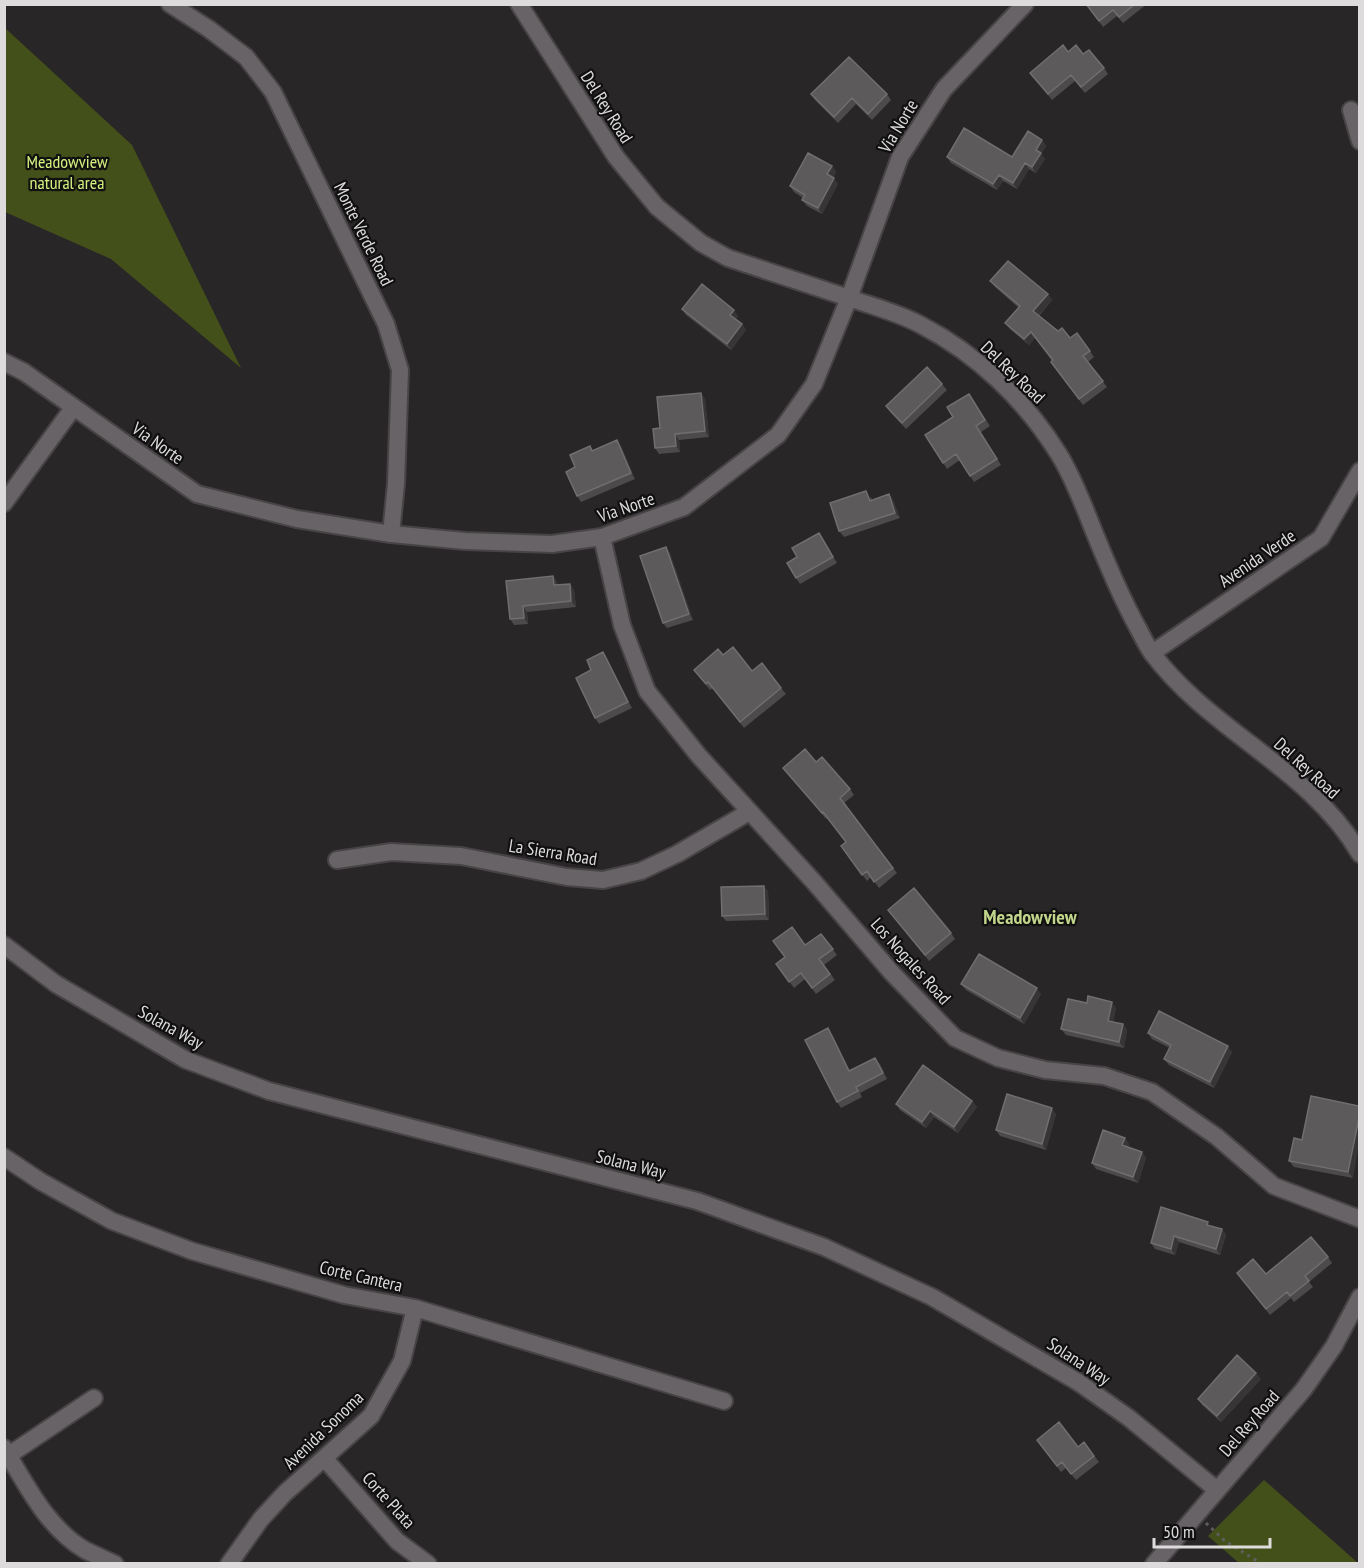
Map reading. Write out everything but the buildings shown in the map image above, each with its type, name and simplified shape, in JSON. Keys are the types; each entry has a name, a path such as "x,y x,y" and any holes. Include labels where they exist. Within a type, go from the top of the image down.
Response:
{"street":[{"name":"Monte Verde Road","path":"170,4 209,29 246,57 273,92 386,324 400,370 396,484 391,534"},
{"name":"Del Rey Road","path":"519,4 616,157 657,207 701,243 728,258 920,324 973,357 1013,395 1037,422 1059,455 1081,501 1120,598 1152,653 1179,684 1211,713 1325,808 1359,854"},
{"name":"Via Norte","path":"4,362 24,372 197,494 297,519 391,534 465,542 552,544 602,537 684,507 778,435 814,384 849,298 900,157 944,89 1019,6"},
{"path":"1351,110 1359,141"},
{"path":"4,503 73,408"},
{"name":"Avenida Verde","path":"1152,653 1321,538 1359,471"},
{"name":"Los Nogales Road","path":"602,537 622,625 647,691 699,756 814,882 892,973 955,1038 998,1058 1045,1070 1104,1076 1152,1092 1217,1137 1274,1186 1359,1219"},
{"name":"La Sierra Road","path":"337,860 391,852 461,856 567,877 603,880 640,871 677,854 749,812"},
{"name":"Solana Way","path":"4,945 56,984 186,1060 269,1092 697,1201 824,1247 932,1297 1078,1382 1129,1418 1217,1490"},
{"name":"Corte Cantera","path":"4,1156 40,1181 112,1221 192,1251 344,1295 415,1308 724,1401"},
{"name":"Del Rey Road","path":"1154,1563 1304,1389 1334,1346 1359,1297"},
{"name":"Avenida Sonoma","path":"229,1563 261,1519 285,1493 371,1416 402,1361 415,1308"},
{"path":"94,1398 7,1451 26,1486 52,1522 83,1549 115,1563"},
{"name":"Corte Plata","path":"325,1459 397,1541 428,1563"}],"path":[{"path":"1196,1514 1225,1541 1262,1563"}],"green space":[{"name":"Meadowview natural area","path":"4,27 132,145 241,368 111,259 5,212"},
{"path":"1264,1480 1358,1563 1239,1563 1208,1536"}],"district":[{"name":"Meadowview","path":"1030,917"}]}
